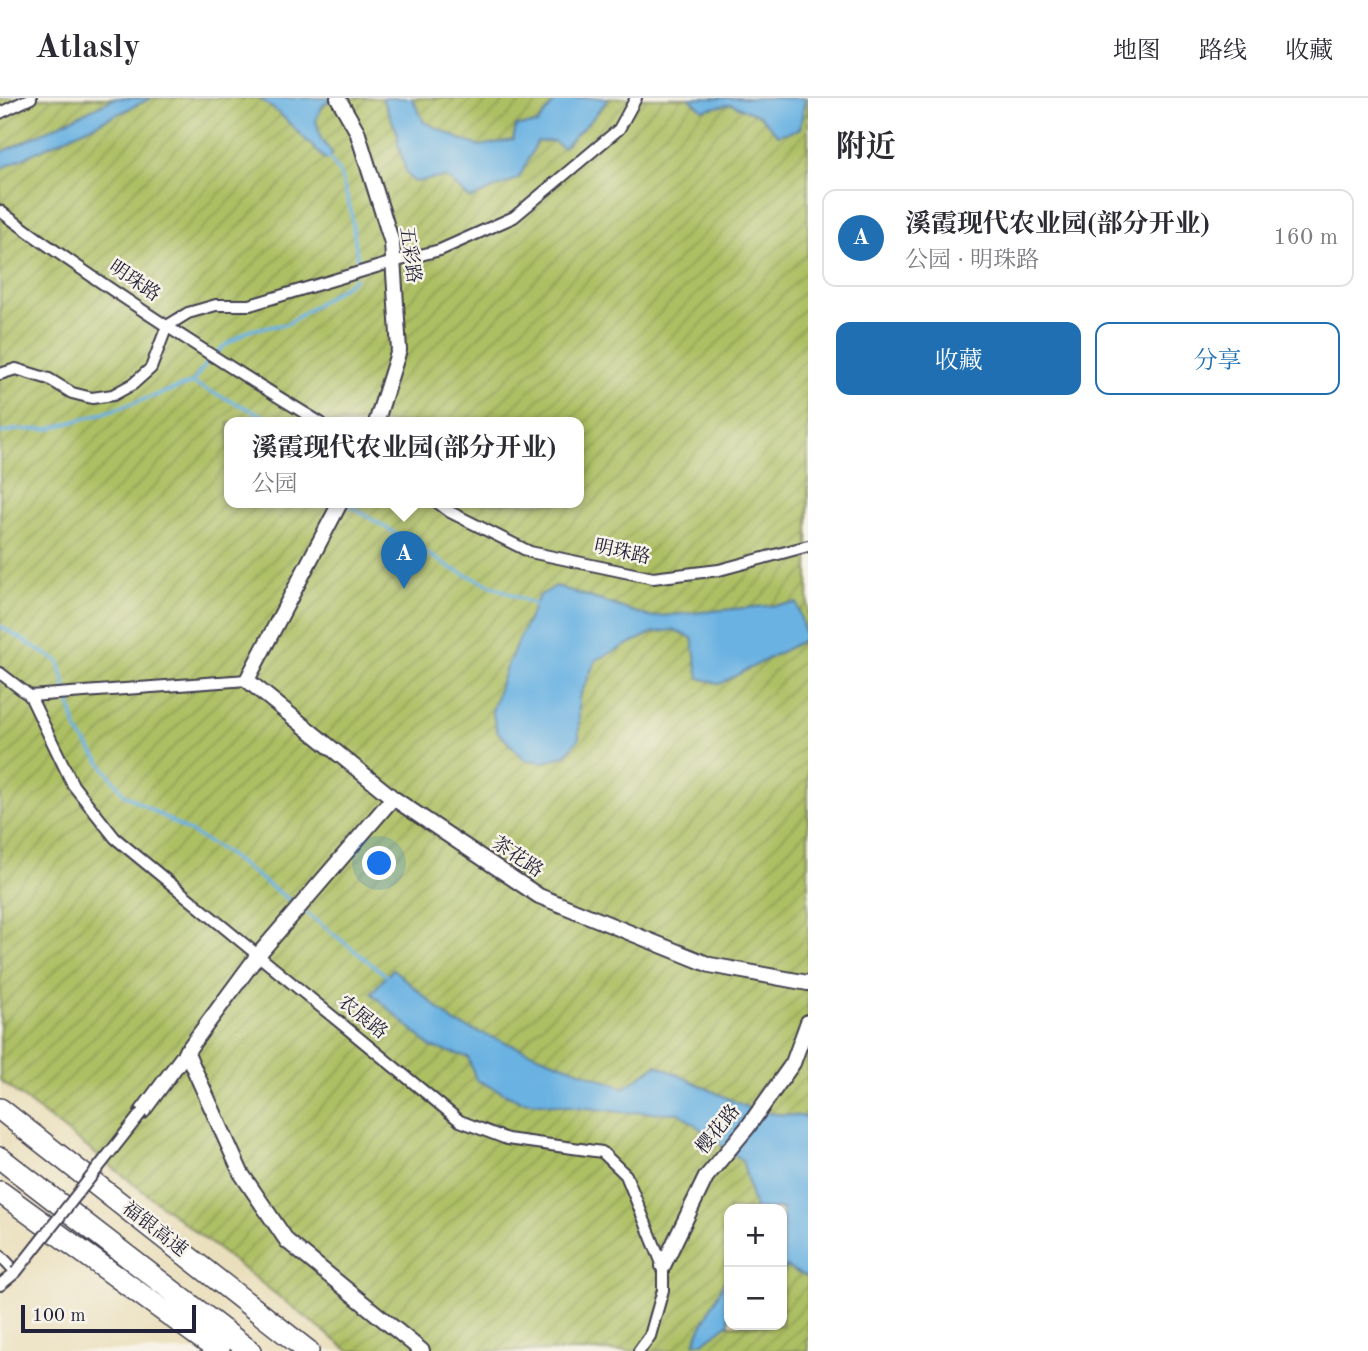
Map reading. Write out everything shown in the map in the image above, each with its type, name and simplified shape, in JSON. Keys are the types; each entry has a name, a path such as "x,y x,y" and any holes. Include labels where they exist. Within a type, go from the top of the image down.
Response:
{"highway":[{"path":"0,1101 66,1161"},
{"name":"福银高速","path":"0,1109 308,1351"},
{"name":"福银高速","path":"0,1158 250,1351"},
{"path":"0,1192 219,1351"}],"street":[{"path":"0,113 31,98"},
{"name":"五彩路","path":"338,98 357,131 392,243 399,350 378,417"},
{"path":"0,373 16,369 49,379 72,393 92,398 113,395 133,384 151,368 167,326 188,313 216,304 250,305 440,250 514,217 619,129 636,98"},
{"name":"明珠路","path":"0,211 167,326 311,417"},
{"path":"30,696 247,680 337,508"},
{"name":"明珠路","path":"445,508 530,552 653,578 719,570 808,546"},
{"name":"农展路","path":"0,673 30,696 72,785 114,838 460,1121 507,1139 602,1152 626,1175 663,1266 663,1290 650,1336 639,1351"},
{"name":"茶花路","path":"247,680 393,798 539,896 710,965 808,983"},
{"path":"0,1285 16,1272 142,1112 258,955 393,798"},
{"name":"樱花路","path":"663,1266 706,1177 747,1128 793,1063 808,1021"},
{"path":"187,1051 241,1173 287,1241 422,1351"},
{"path":"0,1255 16,1272"}],"green space":[{"path":"0,98 808,98 808,1351 349,1351 0,1080"}],"water":[{"path":"115,98 152,98 0,169 0,153"},
{"path":"259,98 334,98 323,105 316,120 321,139 333,154 326,160 281,115"},
{"path":"382,98 412,98 424,122 479,146 513,140 516,126 537,124 555,101 554,98 609,98 563,148 553,141 537,142 519,178 470,199 446,177 414,182 407,174 398,144 398,134"},
{"path":"689,98 805,98 800,129 778,135 760,116 731,104 703,110"},
{"path":"556,586 650,617 797,603 806,639 720,684 699,678 692,638 673,630 652,633 596,660 579,698 579,738 566,755 546,762 525,760 497,731 492,711 505,670 539,596"},
{"path":"393,969 455,1023 624,1088 657,1065 757,1112 808,1117 808,1278 787,1268 787,1204 754,1204 742,1160 679,1113 623,1112 521,1101 476,1080 468,1057 431,1047 371,993"},
{"path":"724,1282 724,1327 703,1343 694,1342"}],"waterway":[{"path":"328,156 340,173 351,211 359,271"},
{"path":"0,433 49,429 192,383 208,361 224,346 250,330 287,324 355,278"},
{"path":"192,383 265,417"},
{"path":"354,508 451,568 536,605"},
{"path":"0,626 59,662 77,731 124,794 223,851 297,906"},
{"path":"303,910 388,977"}],"place":[{"name":"溪霞现代农业园(部分开业)","path":"404,589"}]}
